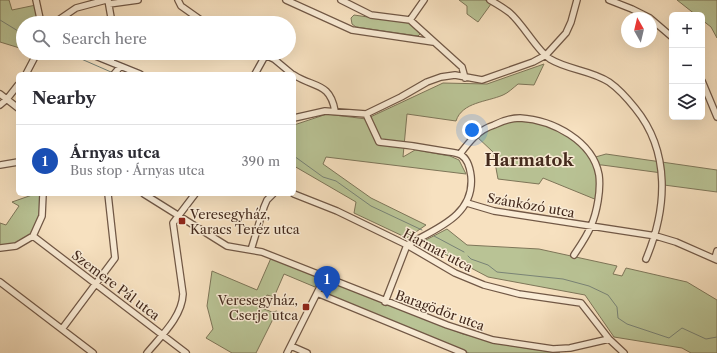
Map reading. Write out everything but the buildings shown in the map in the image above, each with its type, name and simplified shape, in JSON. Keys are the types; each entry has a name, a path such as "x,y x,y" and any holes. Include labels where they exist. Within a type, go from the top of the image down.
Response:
{"street":[{"path":"36,0 39,16"},
{"path":"64,16 76,8 108,1 138,0"},
{"path":"178,0 181,6 195,16"},
{"path":"286,0 352,30 433,42"},
{"path":"341,0 371,15 410,20 462,67 465,78"},
{"path":"410,20 424,0"},
{"path":"490,0 511,14 549,59 595,75 609,82 623,94 648,127 660,160 663,199 656,236 646,259"},
{"path":"296,118 335,110 366,114 402,97 427,82 441,77 455,75 482,80 533,62 546,56 566,33 572,22 577,0"},
{"path":"609,0 638,12"},
{"path":"108,1 111,16"},
{"path":"657,24 669,34"},
{"path":"27,72 33,60"},
{"path":"106,60 134,72"},
{"path":"256,72 261,60"},
{"path":"274,60 289,72"},
{"path":"116,72 120,67"},
{"path":"296,77 308,83 324,88 328,92 335,110"},
{"path":"703,84 717,117"},
{"path":"0,105 7,100 16,88"},
{"path":"0,94 16,107"},
{"path":"366,114 379,142 412,145 460,154 468,164 470,170 471,183 467,203 451,221 407,245 385,302"},
{"path":"460,154 467,143 485,129 501,122 519,118 537,122 575,138 590,152 596,165 599,177 597,200 591,226"},
{"path":"0,165 16,162"},
{"name":"Harmat utca","path":"296,195 337,211 407,245 455,273 484,285 519,294 581,303 609,339"},
{"path":"0,248 16,246 33,236 42,216 43,196"},
{"path":"62,329 115,258 108,196"},
{"name":"Baragödör utca","path":"147,196 227,246 262,252 385,302 493,340 552,349 570,348 609,339"},
{"path":"147,353 179,312 183,299 173,227 177,216 193,196"},
{"path":"251,250 266,200 271,196"},
{"name":"Szánkózó utca","path":"467,203 494,211 656,236 676,242 716,259"},
{"name":"Szánkózó utca","path":"574,255 591,226"},
{"name":"Szemere Pál utca","path":"33,236 186,353"},
{"path":"716,259 717,251"},
{"path":"287,353 325,277"},
{"path":"0,282 93,353"},
{"path":"317,293 463,353"},
{"path":"609,339 624,353"},
{"path":"291,346 307,353"}],"green space":[{"path":"0,0 9,0 12,10 36,5 38,16 16,16 16,47 0,42"},
{"path":"459,0 485,0 491,4 478,22 467,14 467,6"},
{"path":"677,0 717,0 717,38 711,27 705,22 705,12 692,12"},
{"path":"354,15 409,23 420,34 418,36 356,27 352,24 351,18"},
{"path":"544,64 534,85 518,84 503,95 469,106 459,115 456,121 407,114 403,157 415,150 450,156 459,160 466,174 326,157 323,164 371,198 426,225 407,238 354,213 356,202 296,167 296,124 327,114 366,119 443,83 487,84"},
{"path":"513,119 537,122 575,138 592,158 606,154 717,170 717,192 664,185 662,173 602,165 597,165 597,200 543,178 539,184 498,179 493,152 475,135"},
{"path":"29,196 41,196 40,215 30,236 22,242 0,246 0,223 6,225 19,206 12,202"},
{"path":"447,229 467,245 539,249 617,266 613,274 622,276 626,268 687,282 717,300 717,353 691,353 682,348 614,337 585,295 488,277 422,242"},
{"path":"271,258 319,278 315,287 284,274 274,297 267,295 262,308 272,312 277,311 256,353 232,353 206,338 213,329 207,306 212,271 257,290"},
{"path":"327,281 463,334 512,346 560,353 469,353 322,292"}],"waterway":[{"path":"0,20 16,30"},
{"path":"84,60 111,72"},
{"path":"296,157 323,177 336,181 371,206 422,230"},
{"path":"434,236 464,252"},
{"path":"468,256 471,259 488,265 497,272 563,279 589,286 608,295 617,307 618,318 627,324 669,338 682,328 706,339 717,337"}],"place":[{"name":"Veresegyház, Karacs Teréz utca","path":"182,221"},
{"name":"Árnyas utca","path":"327,299"},
{"name":"Veresegyház, Cserje utca","path":"306,307"}],"district":[{"name":"Harmatok","path":"529,160"}]}
